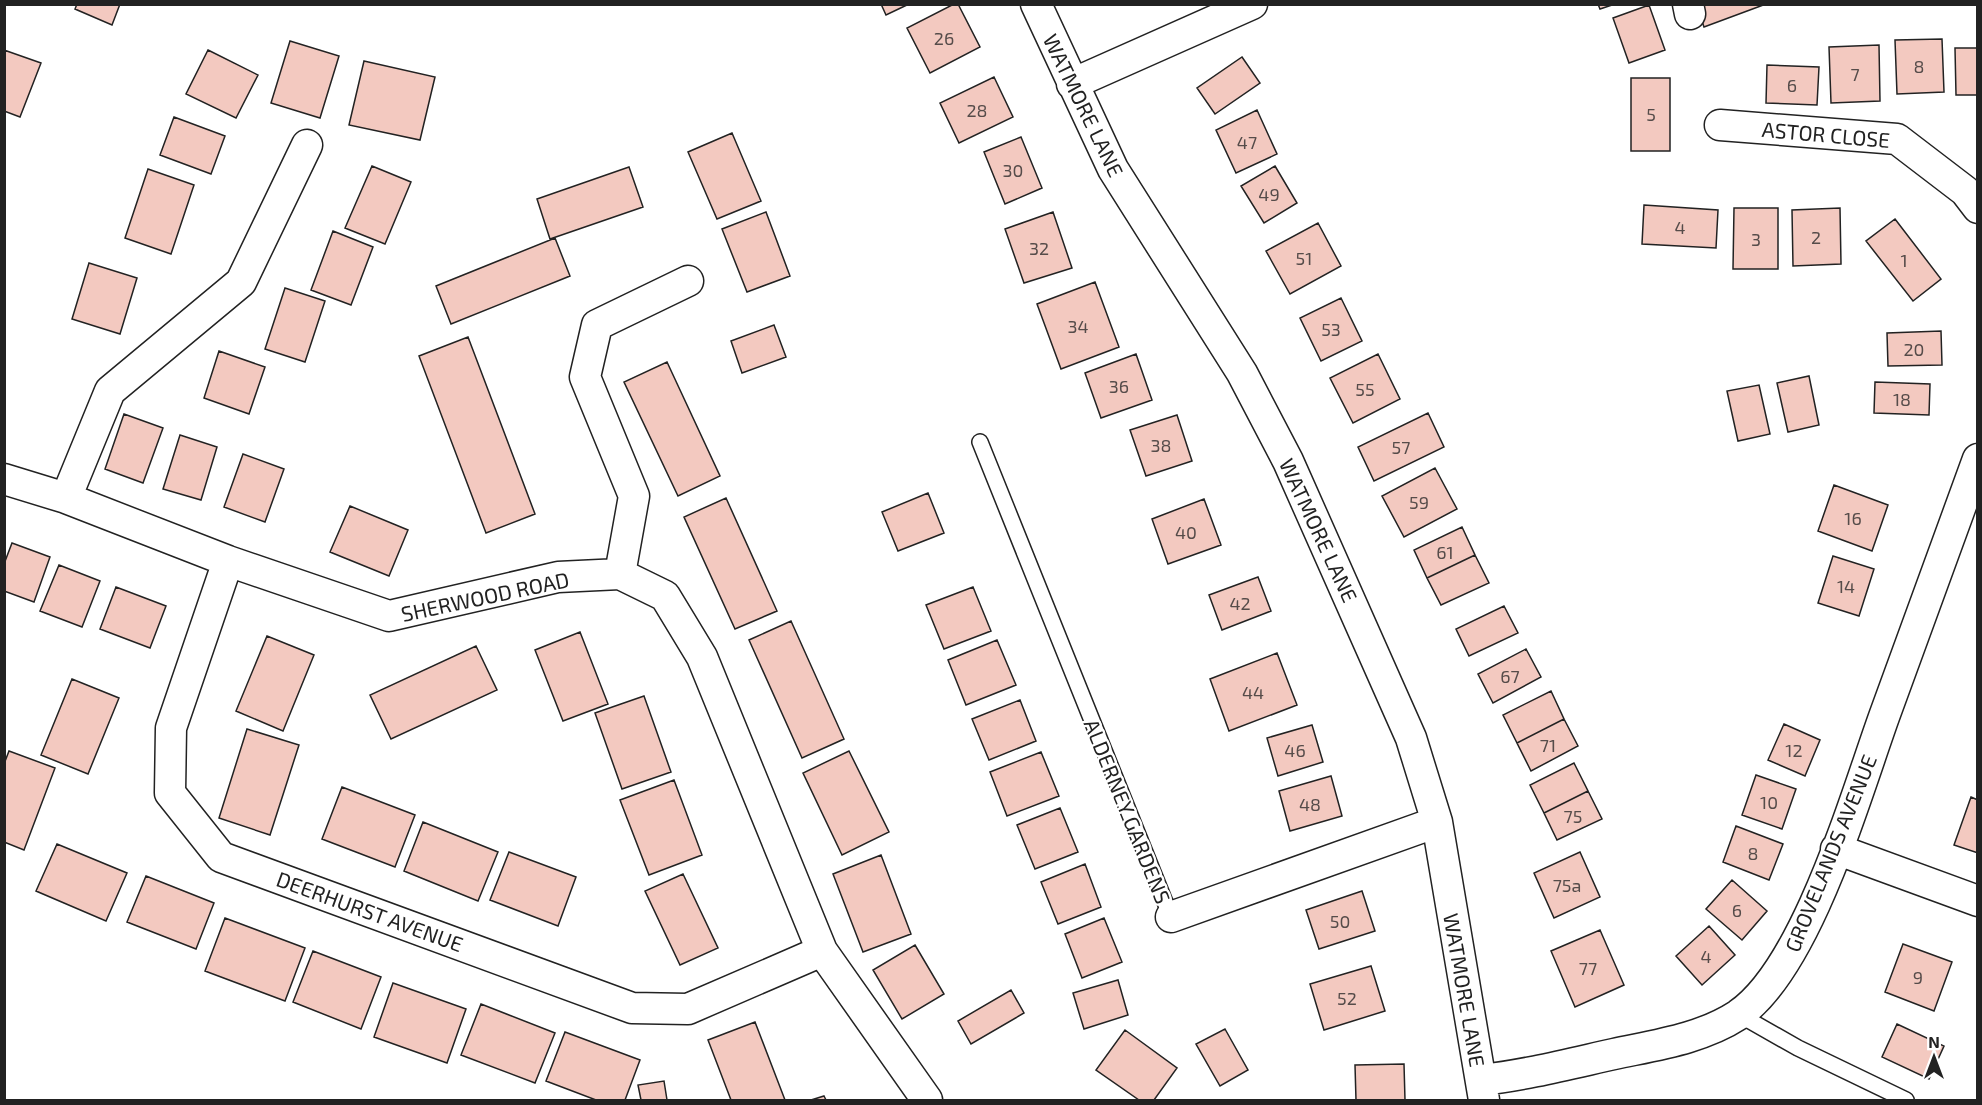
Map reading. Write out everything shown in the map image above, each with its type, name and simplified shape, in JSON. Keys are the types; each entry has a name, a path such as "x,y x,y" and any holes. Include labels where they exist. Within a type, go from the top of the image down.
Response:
{"street":[{"name":"WATMORE LANE","path":"1036,4 1113,169 1242,373 1288,461 1412,738 1437,822 1482,1090"},
{"path":"1072,84 1252,4"},
{"name":"ASTOR CLOSE","path":"1720,125 1897,139 1965,191 1977,208"},
{"path":"66,498 110,391 241,282 307,145"},
{"path":"620,574 634,496 585,377 597,325 688,281"},
{"name":"GROVELANDS AVENUE","path":"1482,1090 1515,1076 1691,1037 1738,1014 1763,994 1779,972 1803,928 1836,849 1977,459"},
{"name":"SHERWOOD ROAD","path":"4,479 66,498 228,561 389,616 558,577 620,574 665,596 702,657 822,951 927,1101"},
{"name":"DEERHURST AVENUE","path":"228,561 171,728 170,792 221,857 632,1008 688,1009 822,951"},
{"name":"ALDERNEY GARDENS","path":"1171,917 1437,822"},
{"path":"1836,849 1977,901"}],"lane":[{"name":"ALDERNEY GARDENS","path":"980,442 1171,917"},
{"path":"1738,1014 1798,1048 1906,1101"}],"building":[{"path":"77,4 120,4 112,25 75,9"},
{"path":"881,4 909,4 886,15"},
{"path":"958,4 980,47 930,73 907,28"},
{"path":"1598,4 1615,4 1600,9"},
{"path":"1696,4 1766,4 1704,27"},
{"path":"1649,5 1665,50 1629,63 1613,18"},
{"path":"1942,39 1944,92 1897,94 1895,40"},
{"path":"290,41 339,56 320,118 271,103"},
{"path":"1879,45 1880,101 1831,103 1829,47"},
{"path":"1955,48 1978,48 1978,95 1956,95"},
{"path":"4,50 41,63 20,117 4,111"},
{"path":"208,50 258,75 236,118 186,94"},
{"path":"1242,57 1260,83 1215,114 1197,88"},
{"path":"364,61 435,77 420,140 349,125"},
{"path":"1767,65 1819,67 1817,105 1766,103"},
{"path":"994,77 1013,117 959,143 940,103"},
{"path":"1631,78 1670,78 1670,151 1631,151"},
{"path":"1257,110 1277,154 1236,173 1216,130"},
{"path":"174,117 225,136 211,174 160,155"},
{"path":"732,133 761,201 717,219 688,152"},
{"path":"1021,137 1042,188 1005,204 984,152"},
{"path":"372,166 411,182 385,244 345,228"},
{"path":"1275,166 1297,203 1264,223 1241,186"},
{"path":"629,167 643,207 550,239 537,199"},
{"path":"148,169 194,185 171,254 125,238"},
{"path":"1644,205 1718,210 1716,248 1642,244"},
{"path":"1734,208 1778,208 1778,269 1733,269"},
{"path":"1840,208 1841,264 1793,266 1792,210"},
{"path":"766,212 790,276 747,292 722,229"},
{"path":"1053,212 1072,268 1024,283 1005,229"},
{"path":"1895,219 1941,279 1913,301 1866,241"},
{"path":"1318,223 1341,266 1290,294 1266,251"},
{"path":"333,231 373,247 351,305 311,290"},
{"path":"555,238 570,276 451,324 436,286"},
{"path":"89,263 137,278 120,334 72,319"},
{"path":"1095,282 1119,347 1061,369 1037,304"},
{"path":"285,288 325,301 305,362 265,349"},
{"path":"1341,298 1362,341 1321,361 1300,318"},
{"path":"774,325 786,357 742,373 731,341"},
{"path":"1941,331 1942,365 1888,366 1887,333"},
{"path":"468,337 535,514 486,533 419,356"},
{"path":"219,351 265,367 249,414 204,398"},
{"path":"1136,354 1152,400 1101,418 1085,373"},
{"path":"1378,354 1400,399 1353,423 1330,378"},
{"path":"667,362 720,476 678,496 624,382"},
{"path":"1809,376 1819,425 1788,432 1777,383"},
{"path":"1875,382 1930,384 1929,415 1874,413"},
{"path":"1759,385 1770,434 1738,441 1727,391"},
{"path":"1428,413 1444,447 1374,481 1358,447"},
{"path":"124,414 163,428 143,483 105,469"},
{"path":"1177,415 1192,461 1146,476 1130,430"},
{"path":"180,435 217,447 201,500 163,489"},
{"path":"243,454 284,469 265,522 224,507"},
{"path":"1435,468 1457,509 1404,537 1382,496"},
{"path":"1834,485 1888,505 1872,551 1818,531"},
{"path":"928,493 944,533 898,551 882,512"},
{"path":"726,498 777,611 735,629 684,517"},
{"path":"1204,499 1221,545 1168,564 1152,519"},
{"path":"350,506 408,530 389,576 330,552"},
{"path":"1462,527 1475,555 1427,578 1414,550"},
{"path":"12,543 50,557 34,602 4,591 4,564"},
{"path":"1475,555 1489,583 1441,605 1427,578"},
{"path":"1833,556 1874,569 1859,616 1818,603"},
{"path":"59,565 100,581 82,627 40,611"},
{"path":"1258,577 1271,611 1222,630 1209,595"},
{"path":"116,587 166,606 150,648 100,629"},
{"path":"973,587 991,631 944,649 926,605"},
{"path":"1504,606 1518,633 1469,656 1456,629"},
{"path":"791,621 844,739 802,758 749,640"},
{"path":"580,632 608,704 563,721 535,650"},
{"path":"267,636 314,655 283,731 236,711"},
{"path":"997,640 1016,685 966,705 948,660"},
{"path":"476,646 497,690 391,739 370,695"},
{"path":"1526,649 1541,677 1493,703 1478,674"},
{"path":"1277,653 1297,705 1229,731 1210,679"},
{"path":"72,679 119,698 88,774 41,755"},
{"path":"1551,691 1564,719 1517,743 1503,715"},
{"path":"644,696 671,772 622,789 595,713"},
{"path":"1020,700 1036,741 989,760 972,719"},
{"path":"1564,719 1578,746 1531,771 1517,743"},
{"path":"1784,724 1820,740 1805,776 1768,760"},
{"path":"1312,725 1323,762 1278,776 1267,738"},
{"path":"247,729 299,745 270,835 219,818"},
{"path":"9,751 55,768 24,850 4,842 4,764"},
{"path":"849,751 889,832 842,855 803,773"},
{"path":"1041,752 1059,796 1007,816 990,772"},
{"path":"1574,763 1588,791 1544,813 1530,785"},
{"path":"1756,775 1796,789 1782,829 1742,815"},
{"path":"1331,776 1342,816 1290,831 1279,791"},
{"path":"674,780 702,855 649,875 620,800"},
{"path":"342,787 415,815 395,867 322,839"},
{"path":"1588,791 1602,819 1557,840 1544,813"},
{"path":"1971,797 1978,800 1978,853 1954,845"},
{"path":"1060,808 1078,852 1035,869 1017,825"},
{"path":"423,822 498,852 478,901 404,871"},
{"path":"1736,826 1783,844 1769,880 1723,862"},
{"path":"57,844 127,873 106,921 36,891"},
{"path":"509,852 576,877 558,926 490,900"},
{"path":"1580,852 1600,897 1554,918 1534,873"},
{"path":"881,855 911,934 863,952 833,874"},
{"path":"1085,864 1101,907 1058,924 1041,882"},
{"path":"683,874 718,948 680,965 645,891"},
{"path":"146,876 214,903 196,949 127,922"},
{"path":"1732,880 1767,911 1742,940 1706,909"},
{"path":"1362,891 1375,931 1319,949 1306,910"},
{"path":"225,918 305,948 285,1001 205,971"},
{"path":"1104,918 1122,962 1082,978 1065,934"},
{"path":"1709,926 1735,955 1702,985 1676,956"},
{"path":"1600,930 1624,985 1575,1007 1551,951"},
{"path":"1903,944 1952,962 1934,1011 1885,992"},
{"path":"915,945 944,994 902,1019 873,970"},
{"path":"313,951 381,977 361,1029 293,1002"},
{"path":"1371,966 1385,1011 1324,1030 1310,984"},
{"path":"1118,980 1128,1015 1084,1029 1073,993"},
{"path":"393,983 466,1009 447,1063 374,1037"},
{"path":"1011,990 1024,1013 971,1044 958,1021"},
{"path":"481,1004 555,1033 535,1083 461,1055"},
{"path":"755,1022 785,1100 731,1100 708,1040"},
{"path":"1897,1024 1944,1046 1929,1079 1882,1057"},
{"path":"1225,1029 1248,1070 1220,1086 1196,1044"},
{"path":"1125,1030 1177,1068 1154,1100 1139,1100 1096,1070"},
{"path":"565,1032 640,1060 625,1100 596,1100 546,1081"},
{"path":"1404,1064 1405,1100 1356,1100 1355,1065"},
{"path":"664,1081 667,1100 641,1100 638,1085"},
{"path":"824,1096 826,1100 811,1100"}]}
